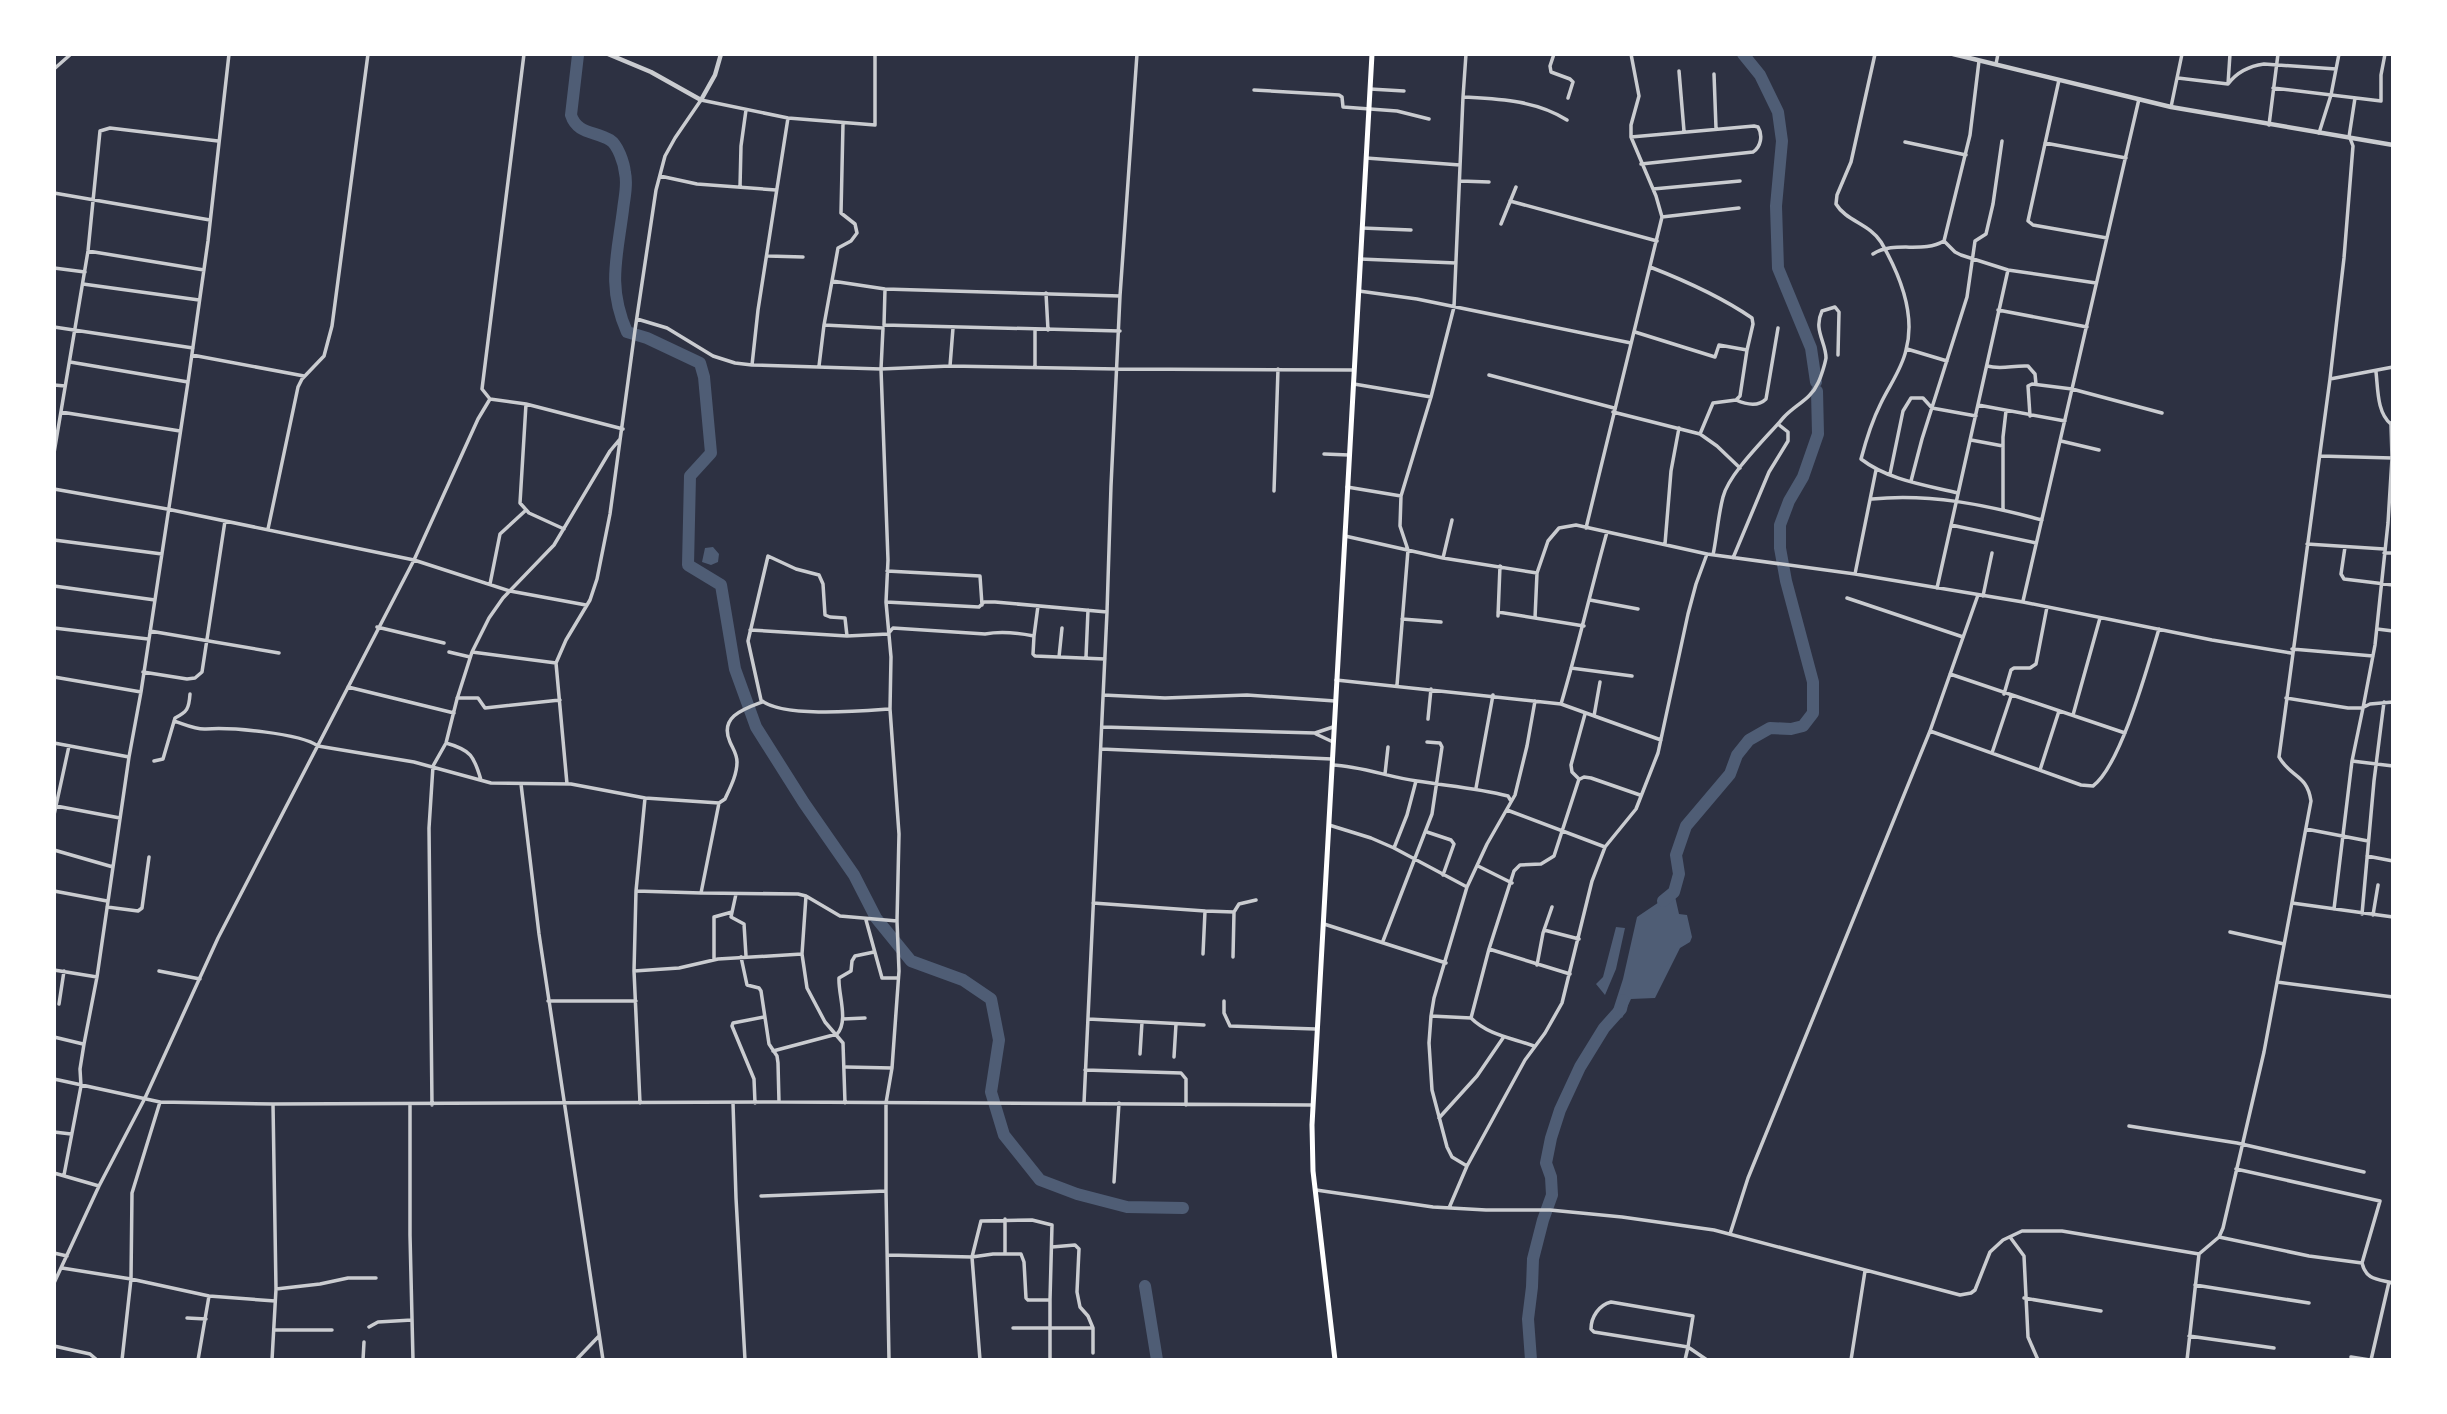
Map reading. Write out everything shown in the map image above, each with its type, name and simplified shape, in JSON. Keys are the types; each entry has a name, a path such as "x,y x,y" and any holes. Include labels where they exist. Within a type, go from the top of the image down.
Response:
{"main road":[{"path":"1335,1360 1312,1151 1312,1105 1372,54"}],"street":[{"path":"54,69 71,54"},
{"path":"64,1175 81,1086 80,1069 97,977 181,431 204,270 229,54"},
{"path":"268,529 296,392 304,376 324,356 332,326 368,54"},
{"path":"524,54 482,389 490,399 526,404 623,429"},
{"path":"608,54 651,72 701,100 788,118 875,125 875,54"},
{"path":"567,784 556,663 559,652 592,594 600,566 622,438 653,208 665,156 715,75 721,54"},
{"path":"1084,1103 1120,296 1137,54"},
{"path":"1397,685 1408,551 1400,526 1401,496 1431,397 1454,307 1466,54"},
{"path":"1554,54 1551,72 1573,82 1568,98"},
{"path":"1586,528 1662,217 1631,137 1631,125 1639,96 1631,54"},
{"path":"1875,54 1850,162 1836,201 1838,208 1874,233 1883,248 1906,298 1908,322 1907,349 1871,425 1861,459 1890,474 1958,493"},
{"path":"1953,54 2172,107 2393,145"},
{"path":"1996,64 1998,54"},
{"path":"2172,107 2182,54"},
{"path":"2228,83 2230,54"},
{"path":"2269,125 2278,54"},
{"path":"2319,133 2331,95 2339,54"},
{"path":"2273,88 2381,101 2381,75 2385,54"},
{"path":"1944,241 1966,155 1979,60"},
{"path":"2228,83 2235,75 2256,65 2336,69"},
{"path":"1679,71 1684,131"},
{"path":"1714,74 1716,128"},
{"path":"2178,78 2228,83"},
{"path":"2059,80 2028,218 2030,224 2107,239"},
{"path":"1370,89 1404,91"},
{"path":"1254,90 1339,94 1342,97 1342,107 1402,112 1429,119"},
{"path":"1463,97 1527,104 1567,120"},
{"path":"2187,1360 2199,1254 2218,1237 2223,1228 2264,1052 2311,801 2305,782 2291,772 2279,757 2344,258 2353,146 2350,138 2355,98"},
{"path":"2023,602 2139,99"},
{"path":"740,187 741,146 746,110"},
{"path":"752,365 788,118"},
{"path":"819,366 838,248 851,241 857,233 855,224 841,213 842,124"},
{"path":"1631,137 1716,128 1760,128 1758,149 1753,152 1641,164"},
{"path":"54,453 85,272 99,135 102,129 218,141"},
{"path":"2353,146 2359,140"},
{"path":"1911,481 1967,297 1975,241 1986,233 1991,216 2002,141"},
{"path":"1905,142 1966,155"},
{"path":"2045,143 2126,158"},
{"path":"1366,158 1460,165"},
{"path":"660,176 697,184 777,190"},
{"path":"1460,181 1489,182"},
{"path":"1653,189 1740,181"},
{"path":"1501,224 1516,187"},
{"path":"54,193 210,220"},
{"path":"1510,201 1657,241"},
{"path":"1662,217 1739,208"},
{"path":"1362,228 1411,230"},
{"path":"1944,241 1955,252 2008,270 2096,282"},
{"path":"1873,254 1891,246 1933,246 1944,241"},
{"path":"88,251 204,270"},
{"path":"768,256 803,257"},
{"path":"1360,259 1456,263"},
{"path":"1650,267 1682,279 1728,302 1752,318 1741,392 1736,400"},
{"path":"54,268 85,272"},
{"path":"1937,587 2008,270"},
{"path":"832,281 885,289 1120,296"},
{"path":"83,284 200,300"},
{"path":"885,289 884,325 1120,331"},
{"path":"1359,291 1418,299 1632,343"},
{"path":"1046,293 1048,330"},
{"path":"1713,555 1727,484 1778,424 1818,385 1826,357 1819,337 1819,316 1822,311 1835,307 1839,312 1838,355"},
{"path":"1998,310 2087,327"},
{"path":"636,319 667,328 713,356 752,365 881,369 1035,366 1354,370"},
{"path":"824,324 883,328 881,369 886,603 899,834 899,971 887,1103 889,1360"},
{"path":"54,327 193,348"},
{"path":"950,366 953,328"},
{"path":"1700,434 1713,403 1736,400 1752,404 1766,399 1777,328"},
{"path":"1035,329 1035,366"},
{"path":"1635,332 1714,357 1719,345 1747,350"},
{"path":"1907,349 1947,360"},
{"path":"192,355 304,376"},
{"path":"70,362 188,382"},
{"path":"1987,366 2001,369 2028,366 2035,374 2036,384"},
{"path":"2330,379 2393,367"},
{"path":"1274,491 1278,369"},
{"path":"2334,909 2352,761 2373,656 2384,551 2390,524 2392,422 2384,417 2381,410 2376,372"},
{"path":"1489,375 1700,434 1741,468"},
{"path":"1353,384 1431,397"},
{"path":"2030,416 2028,386 2036,384 2072,389 2162,413"},
{"path":"54,385 65,386"},
{"path":"1890,474 1901,421 1907,401 1911,398 1920,397 1927,400 1932,408 1976,416"},
{"path":"54,1283 99,1186 145,1098 223,928 414,560 478,419 490,399"},
{"path":"526,404 519,500 526,510 564,529"},
{"path":"1978,405 2065,421"},
{"path":"2003,509 2006,411"},
{"path":"61,412 181,431"},
{"path":"1733,558 1769,472 1788,441 1788,432 1778,424"},
{"path":"1665,544 1671,471 1679,428"},
{"path":"432,1105 429,828 433,766 446,743 471,655 489,618 510,591 544,557 564,529 610,451 622,438"},
{"path":"1971,440 2003,446"},
{"path":"2061,441 2099,450"},
{"path":"1324,454 1349,455"},
{"path":"2320,456 2392,458"},
{"path":"1855,574 1876,469"},
{"path":"1347,487 1401,496"},
{"path":"54,489 167,509 414,560 510,591 586,606"},
{"path":"1872,499 1956,500 2042,520"},
{"path":"490,584 500,534 526,510"},
{"path":"1443,558 1452,520"},
{"path":"143,672 194,678 203,670 226,521"},
{"path":"1535,618 1537,573 1548,541 1555,530 1569,525 1707,554 1937,587 2292,651 2373,656"},
{"path":"1951,525 2036,543"},
{"path":"1561,704 1607,532"},
{"path":"1345,536 1443,558 1537,573"},
{"path":"54,540 162,554"},
{"path":"2307,544 2393,554"},
{"path":"2345,547 2342,577 2346,580 2393,585"},
{"path":"1730,1234 1751,1169 1930,731 1963,637 1981,596 1992,553"},
{"path":"1449,1208 1467,1166 1534,1046 1562,1003 1592,881 1605,847 1636,809 1651,775 1688,614 1707,554"},
{"path":"847,636 845,618 825,615 819,575 796,569 768,556 748,641 757,692 762,702 797,710 890,709"},
{"path":"1500,566 1498,614 1584,626"},
{"path":"887,570 980,576 982,606"},
{"path":"54,586 155,600"},
{"path":"1847,598 1963,637"},
{"path":"1590,600 1638,608"},
{"path":"886,603 953,607 982,606 984,602 995,602 1107,612"},
{"path":"1038,605 1034,656 1105,659"},
{"path":"2004,694 2011,670 2030,668 2036,664 2047,607"},
{"path":"1086,657 1088,610"},
{"path":"2073,715 2100,618"},
{"path":"1402,619 1441,622"},
{"path":"377,627 444,643"},
{"path":"54,628 148,639"},
{"path":"888,634 892,628 1034,635"},
{"path":"1059,657 1062,628"},
{"path":"1930,731 2081,785 2093,786 2101,779 2125,733 2160,629"},
{"path":"2377,629 2393,631"},
{"path":"750,630 847,636 888,634"},
{"path":"150,631 279,653"},
{"path":"449,652 556,663"},
{"path":"1571,668 1632,676"},
{"path":"1950,674 2125,733"},
{"path":"54,677 141,692"},
{"path":"1336,680 1561,704 1661,740"},
{"path":"1594,716 1600,682"},
{"path":"348,687 454,713"},
{"path":"1428,719 1430,690"},
{"path":"154,761 163,759 174,718 186,713 190,694"},
{"path":"1103,695 1165,698 1247,695 1335,701"},
{"path":"1476,788 1493,695"},
{"path":"1992,753 2011,696"},
{"path":"457,698 478,698 485,708 559,701"},
{"path":"2286,698 2348,708 2393,702"},
{"path":"1467,1166 1452,1157 1439,1118 1429,1070 1434,998 1467,887 1511,802 1521,771 1535,701"},
{"path":"174,721 207,729 212,726 298,738 318,746 433,766 505,785 567,784 645,798 719,803 725,799 736,770 736,752 726,732 729,721 732,715 762,702"},
{"path":"2362,914 2384,702"},
{"path":"2040,771 2059,711"},
{"path":"1579,779 1572,772 1571,765 1585,714"},
{"path":"1102,726 1315,733 1334,727"},
{"path":"1315,733 1333,743"},
{"path":"1383,941 1427,832 1438,784 1441,745 1437,742 1427,743"},
{"path":"54,743 129,757"},
{"path":"446,743 470,752 481,780"},
{"path":"54,815 69,746"},
{"path":"1385,774 1388,747"},
{"path":"1101,748 1332,762 1416,781 1476,788 1508,796 1511,802"},
{"path":"2352,761 2393,766"},
{"path":"1579,779 1591,778 1640,795"},
{"path":"1471,1018 1514,871 1520,865 1541,864 1552,859 1579,779"},
{"path":"1394,848 1408,815 1416,781"},
{"path":"521,785 548,1001 603,1360"},
{"path":"640,1103 634,971 636,891 645,798"},
{"path":"701,893 719,803"},
{"path":"55,805 120,818"},
{"path":"1507,810 1605,847"},
{"path":"1328,825 1394,848 1467,887"},
{"path":"2306,828 2368,841"},
{"path":"1427,832 1451,840 1454,844 1443,875"},
{"path":"54,850 113,867"},
{"path":"2367,856 2393,861"},
{"path":"54,891 138,911 142,908 149,857"},
{"path":"1478,866 1512,883"},
{"path":"2373,915 2378,885"},
{"path":"636,891 788,893 806,896 840,916 897,921"},
{"path":"736,894 732,919 744,925 747,985 760,989 769,1044 778,1063 779,1102"},
{"path":"806,896 802,954 807,988 825,1022 843,1043 846,1067 845,1103"},
{"path":"1233,957 1234,912 1239,904 1256,900"},
{"path":"1093,903 1234,912"},
{"path":"2292,903 2393,917"},
{"path":"1537,965 1552,907"},
{"path":"1203,954 1205,911"},
{"path":"714,960 714,917 732,912"},
{"path":"867,920 883,979 898,978"},
{"path":"1322,923 1446,963"},
{"path":"1544,930 1579,939"},
{"path":"2230,932 2284,944"},
{"path":"1489,949 1570,974"},
{"path":"773,1051 837,1034 842,1027 843,1018 840,976 851,971 853,958 874,951"},
{"path":"634,971 679,968 714,960 802,954"},
{"path":"54,970 97,977"},
{"path":"59,1004 64,971"},
{"path":"159,971 200,979"},
{"path":"2277,982 2393,997"},
{"path":"548,1001 636,1001"},
{"path":"1224,1001 1224,1013 1230,1026 1317,1029"},
{"path":"1432,1016 1471,1018 1478,1025 1503,1038 1534,1046"},
{"path":"755,1103 751,1069 732,1026 733,1023 764,1017"},
{"path":"843,1018 865,1018"},
{"path":"1088,1019 1204,1025"},
{"path":"1140,1054 1142,1022"},
{"path":"1174,1058 1176,1024"},
{"path":"54,1037 84,1044"},
{"path":"1439,1118 1477,1076 1503,1038"},
{"path":"846,1067 892,1068"},
{"path":"1085,1070 1181,1073 1186,1079 1186,1105"},
{"path":"54,1079 160,1102 410,1105 779,1102 1312,1105"},
{"path":"122,1360 131,1279 132,1192 160,1102"},
{"path":"733,1103 745,1360"},
{"path":"1114,1182 1119,1103"},
{"path":"272,1360 276,1289 273,1104"},
{"path":"410,1105 413,1360"},
{"path":"2129,1126 2241,1144 2364,1172"},
{"path":"54,1132 71,1134"},
{"path":"2235,1168 2380,1200 2362,1263 2364,1273 2368,1276 2391,1283 2370,1360 2351,1357"},
{"path":"54,1173 99,1186"},
{"path":"1316,1190 1449,1208 1550,1210 1622,1217 1730,1234 1966,1295 1979,1283 1990,1252 2003,1240 2022,1231 2048,1229 2199,1254"},
{"path":"761,1196 886,1191"},
{"path":"1005,1219 1005,1253"},
{"path":"980,1360 974,1312 972,1257 981,1221 1005,1219 1032,1220 1051,1224 1053,1228 1050,1360"},
{"path":"2010,1237 2024,1256 2028,1337 2039,1360"},
{"path":"2218,1237 2309,1256 2362,1263"},
{"path":"1052,1247 1075,1245 1079,1249 1078,1301 1093,1328 1093,1353"},
{"path":"54,1253 67,1256"},
{"path":"888,1255 972,1257 1017,1253 1023,1258 1027,1300 1050,1300"},
{"path":"62,1268 131,1279 209,1296 275,1301"},
{"path":"1852,1360 1865,1270"},
{"path":"276,1289 348,1278 376,1278"},
{"path":"2194,1285 2309,1303"},
{"path":"198,1360 209,1296"},
{"path":"2024,1298 2101,1311"},
{"path":"1685,1360 1688,1346 1693,1316 1611,1302 1601,1307 1591,1323 1594,1332 1688,1346 1707,1360"},
{"path":"187,1318 206,1320"},
{"path":"369,1327 378,1322 412,1320"},
{"path":"1013,1328 1093,1328"},
{"path":"274,1330 332,1330"},
{"path":"576,1360 599,1336"},
{"path":"2189,1336 2274,1348"},
{"path":"363,1360 364,1342"},
{"path":"54,1346 90,1354 97,1360"}],"water":[{"path":"713,547 719,554 718,562 711,565 702,562 705,548"},
{"path":"1674,892 1679,914 1687,915 1692,937 1690,942 1680,948 1655,998 1631,999 1622,1018 1613,1010 1637,917"},
{"path":"1616,927 1625,928 1616,969 1605,995 1596,984 1603,977"}],"waterway":[{"path":"1743,54 1760,75 1778,112 1782,141 1776,206 1778,268 1811,348 1816,382"},
{"path":"578,55 571,115 582,129 613,142 620,155 626,178 615,286 627,332 647,338 700,363 704,377 711,453 690,476 688,565 721,585 735,669 756,727 854,875 876,918 911,961 963,980 991,999 999,1040 991,1092 1004,1135 1040,1180 1077,1194 1127,1207 1183,1208"},
{"path":"1663,901 1674,892 1679,874 1676,855 1686,826 1730,774 1737,755 1749,740 1770,728 1791,729 1803,726 1813,713 1813,682 1786,581 1780,548 1780,525 1789,501 1803,477 1818,434 1817,391"},
{"path":"1531,1360 1528,1319 1533,1259 1552,1195 1551,1177 1546,1163 1551,1138 1560,1110 1580,1067 1604,1028 1621,1009 1623,1000"},
{"path":"1145,1286 1157,1360"}]}
